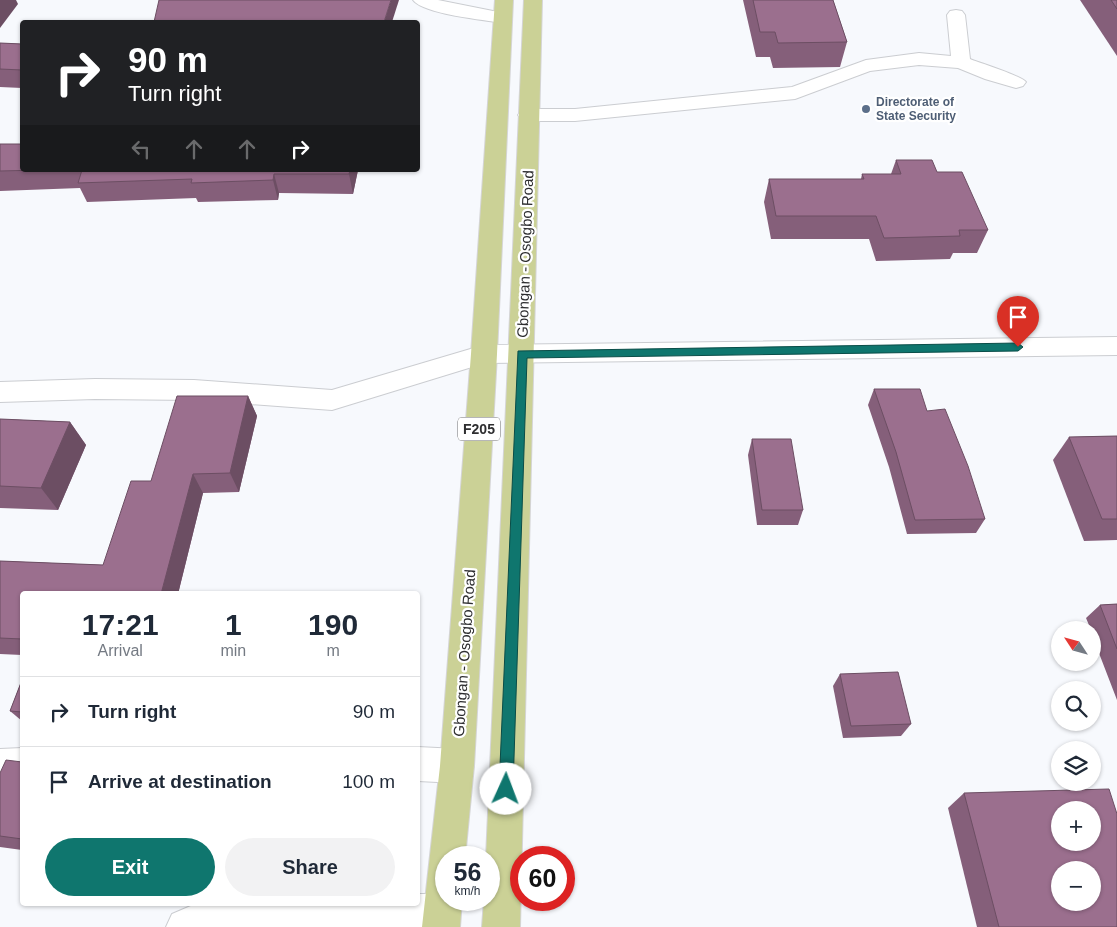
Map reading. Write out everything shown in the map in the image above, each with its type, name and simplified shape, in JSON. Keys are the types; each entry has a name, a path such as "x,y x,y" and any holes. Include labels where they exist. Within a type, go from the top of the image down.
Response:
{"main road":[{"name":"Gbongan - Osogbo Road","path":"501,927 533,0"},
{"name":"Gbongan - Osogbo Road","path":"448,846 456,766 484,354 503,9"}],"street":[{"path":"422,0 439,7 503,9"},
{"path":"956,15 960,62"},
{"path":"528,115 575,115 795,93 866,66 919,60 960,62 1016,82"},
{"path":"0,392 95,389 194,390 332,400 484,354 1117,346"},
{"path":"420,764 456,766"},
{"path":"0,766 20,765"},
{"path":"185,927 192,924 313,920 441,919"}],"building":[{"path":"159,0 391,0 385,20 154,20"},
{"path":"753,0 833,0 847,42 778,43 775,32 760,32"},
{"path":"1111,0 1117,0 1117,9"},
{"path":"0,43 20,44 20,70 0,69"},
{"path":"0,144 20,144 20,170 0,171"},
{"path":"896,160 932,160 937,172 962,172 988,230 959,230 960,236 884,238 876,216 776,216 769,179 864,179 862,174 901,174"},
{"path":"81,172 350,172 349,174 274,174 273,180 191,183 192,179 78,183"},
{"path":"874,389 920,389 927,411 945,409 968,466 985,519 915,520 896,452"},
{"path":"177,396 248,396 230,473 193,474 162,591 20,591 20,639 0,638 0,561 103,565 131,481 151,481"},
{"path":"0,419 70,422 41,488 0,486"},
{"path":"1117,436 1117,519 1102,519 1069,437"},
{"path":"752,439 791,439 803,510 762,510"},
{"path":"1117,604 1117,649 1100,605"},
{"path":"898,672 911,724 851,726 840,674"},
{"path":"20,685 20,712 10,711"},
{"path":"6,760 20,762 20,839 0,836 0,773"},
{"path":"1101,789 1109,789 1117,814 1117,927 999,927 964,793 1101,791"}],"place":[{"name":"Directorate of State Security","path":"866,109"}],"route":[{"path":"506,789 522,354 1018,347"}]}
